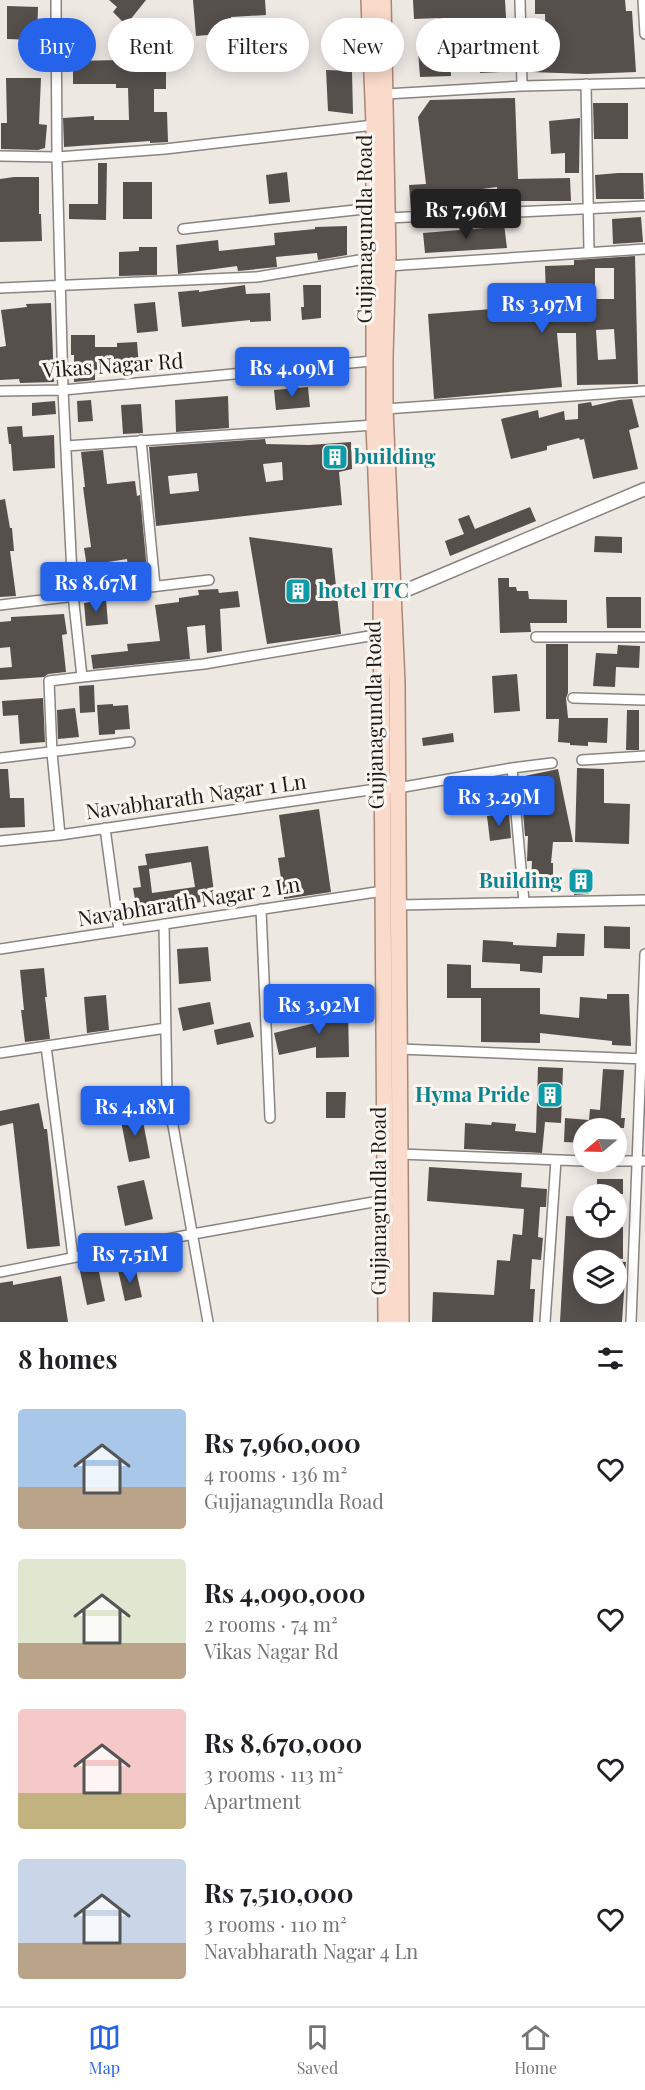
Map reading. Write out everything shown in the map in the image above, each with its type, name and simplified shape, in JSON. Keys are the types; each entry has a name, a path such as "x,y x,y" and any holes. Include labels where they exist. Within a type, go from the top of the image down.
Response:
{"main road":[{"name":"Gujjanagundla Road","path":"369,0 374,124 373,208 383,260 390,788 382,891 392,1199 400,1322"},
{"name":"Gujjanagundla Road","path":"383,0 387,218 372,361 374,424 387,595 381,634 398,904 400,1049 400,1154 392,1199 386,1322"}],"street":[{"path":"56,0 57,157 63,390 73,596 82,677"},
{"path":"520,0 522,86"},
{"path":"643,0 645,34"},
{"path":"386,94 522,86 645,83"},
{"path":"586,84 589,251"},
{"path":"0,156 57,157 165,149 374,124"},
{"path":"387,218 645,206"},
{"path":"183,229 373,208"},
{"path":"0,288 257,277 383,260 645,249"},
{"name":"Vikas Nagar Rd","path":"0,391 63,390 372,361"},
{"path":"386,409 645,392"},
{"path":"66,446 374,424"},
{"path":"141,440 155,586"},
{"path":"387,595 645,489"},
{"path":"0,605 209,580"},
{"path":"60,835 52,753 49,681 204,664 381,634"},
{"path":"536,637 645,637"},
{"path":"573,698 645,700"},
{"path":"0,758 130,742"},
{"path":"582,760 645,756"},
{"name":"Navabharath Nagar 1 Ln","path":"0,841 60,835 552,763"},
{"path":"512,768 524,902"},
{"path":"105,828 119,931"},
{"name":"Navabharath Nagar 2 Ln","path":"0,949 382,891"},
{"path":"398,904 645,900"},
{"path":"261,909 270,1118"},
{"path":"164,924 167,1092 207,1322"},
{"path":"631,1322 642,1161 645,954"},
{"path":"0,1053 165,1028"},
{"path":"46,1046 73,1257"},
{"path":"400,1049 643,1059"},
{"path":"400,1154 573,1161"},
{"path":"545,1322 556,1160"},
{"path":"0,1272 193,1234 392,1199"},
{"path":"633,1282 645,1282"}],"building":[{"path":"109,0 146,0 132,18 119,18 113,12 117,7"},
{"path":"193,0 265,0 266,15 206,18 206,35 196,36"},
{"path":"413,0 505,0 506,18 414,19"},
{"path":"535,0 625,0 626,11 632,11 636,72 586,74 531,72 560,72 560,18 545,18 545,14 535,14"},
{"path":"7,6 38,7 38,18 18,18 18,39 7,39"},
{"path":"96,60 108,60 108,72 166,72 166,89 154,89 154,112 167,112 168,142 150,143 150,141 64,147 63,118 94,116 94,120 129,120 128,88 116,88 116,84 73,84 73,72 96,72"},
{"path":"326,72 352,72 353,114 328,111"},
{"path":"420,72 451,72 451,76 420,77"},
{"path":"6,78 41,78 39,124 47,125 45,148 38,150 1,149 1,123 7,123"},
{"path":"515,98 518,179 570,178 571,201 514,201 514,205 498,206 497,187 437,195 438,209 411,210 409,185 426,184 418,117 430,100"},
{"path":"593,103 628,103 628,139 594,139"},
{"path":"580,118 579,173 565,173 565,153 551,154 549,121"},
{"path":"98,163 107,163 106,220 69,219 69,204 98,204"},
{"path":"287,172 290,202 269,204 266,175"},
{"path":"643,173 644,199 596,199 595,175"},
{"path":"39,177 42,241 0,242 0,179"},
{"path":"123,182 152,182 152,219 123,219"},
{"path":"641,217 643,242 613,244 612,219"},
{"path":"504,224 507,248 425,253 423,233"},
{"path":"347,226 347,255 318,260 317,253 276,257 277,267 238,271 237,266 178,274 176,245 218,240 219,251 275,245 274,233 315,229 315,227"},
{"path":"139,247 157,247 157,275 119,276 119,252 139,251"},
{"path":"635,256 638,384 577,385 576,333 557,333 562,387 434,399 428,314 492,309 491,298 546,297 545,266 574,265 574,260","holes":["595,268 614,268 614,299 595,299","614,329 616,359 598,360 596,330"]},
{"path":"245,285 246,294 270,293 271,321 250,322 250,320 182,327 178,292 199,290 199,292"},
{"path":"303,285 321,285 321,318 302,320"},
{"path":"155,302 158,331 137,333 134,304"},
{"path":"51,303 54,382 20,383 19,379 0,380 0,347 6,346 1,310 27,307 26,304"},
{"path":"71,335 95,335 95,347 117,347 117,343 137,342 139,367 95,370 95,380 74,382"},
{"path":"308,387 310,407 276,410 274,390"},
{"path":"228,396 229,428 176,432 175,400"},
{"path":"632,399 639,427 629,430 638,469 593,479 584,439 579,438 547,446 547,450 511,459 501,419 538,410 539,418 564,411 565,420 578,419 578,404 591,402 592,406"},
{"path":"91,400 93,421 78,422 77,401"},
{"path":"55,401 56,414 32,416 32,403"},
{"path":"141,404 143,433 123,434 121,405"},
{"path":"22,426 23,437 54,435 55,468 13,471 7,427"},
{"path":"265,439 266,444 309,445 351,442 352,469 339,472 342,505 156,526 149,447","holes":["282,462 283,480 266,482 263,464","197,473 199,491 170,494 168,476"]},
{"path":"103,450 107,484 135,481 137,496 140,495 148,581 130,583 127,559 102,563 106,585 83,588 80,568 87,567 84,548 91,547 81,452"},
{"path":"5,499 10,528 12,528 14,551 10,551 16,596 0,597 0,500"},
{"path":"530,507 536,521 450,556 445,541 464,534 458,519 469,515 475,529"},
{"path":"595,536 622,537 622,553 594,552"},
{"name":"hotel ITC","path":"249,537 332,548 341,634 267,644"},
{"path":"498,578 509,578 509,587 516,587 517,591 528,591 529,599 567,600 567,623 530,623 531,632 500,633"},
{"path":"218,589 219,593 238,591 240,607 220,609 222,651 207,653 205,625 187,627 190,659 93,669 91,655 128,651 127,644 160,641 155,605 179,602 179,598 199,595 198,590"},
{"path":"606,597 641,597 641,628 607,628"},
{"path":"106,599 108,624 86,626 84,603"},
{"path":"64,614 67,634 62,635 66,672 48,674 44,677 0,680 0,668 12,667 10,647 0,648 0,622 11,621 11,617"},
{"path":"546,644 568,644 568,693 566,698 568,718 608,718 607,743 588,742 588,746 558,742 559,719 546,719"},
{"path":"618,645 640,646 639,668 616,667 615,687 593,686 596,653 617,654"},
{"path":"517,674 520,711 494,713 492,676"},
{"path":"94,685 95,712 80,713 79,686"},
{"path":"43,698 45,742 20,744 18,715 3,716 2,701"},
{"path":"113,704 113,706 128,705 130,729 115,730 115,734 99,735 97,705"},
{"path":"75,708 79,737 58,739 57,710"},
{"path":"627,710 639,710 639,750 626,750"},
{"path":"453,733 454,742 423,746 422,738"},
{"path":"577,768 604,769 604,803 630,804 629,844 575,842"},
{"path":"0,769 8,769 10,798 24,798 25,827 0,828"},
{"path":"558,769 573,842 553,842 551,863 553,863 553,885 531,884 532,861 527,861 528,836 525,836 523,811 525,811 520,777"},
{"path":"319,809 331,892 284,899 278,858 285,857 279,815"},
{"path":"509,813 511,838 490,841 487,816"},
{"path":"208,846 215,900 154,909 153,903 136,905 133,888 141,887 138,866 147,865 145,854","holes":["191,862 195,887 152,893 149,869"]},
{"name":"Building","path":"573,868 587,869 589,894 574,895"},
{"path":"604,926 630,927 630,949 604,948"},
{"path":"557,933 585,934 584,956 543,956 542,973 520,971 520,964 482,962 483,940 513,942 513,945 556,947"},
{"path":"208,947 211,981 179,984 177,949"},
{"path":"447,964 471,965 471,988 540,988 540,1014 579,1018 580,997 607,999 607,994 629,994 631,1046 612,1045 612,1041 540,1033 540,1043 481,1042 481,998 447,998"},
{"path":"44,968 50,1039 25,1042 20,970"},
{"path":"106,995 109,1030 87,1033 84,997"},
{"path":"210,1002 214,1024 183,1031 178,1008"},
{"path":"348,1007 349,1057 316,1058 316,1047 279,1055 274,1033 315,1023 315,1008"},
{"path":"250,1022 254,1037 217,1045 214,1030"},
{"path":"538,1067 563,1068 561,1123 545,1122 542,1153 464,1149 465,1123 516,1124 515,1131 536,1133"},
{"path":"603,1069 624,1070 621,1118 589,1118 590,1109 600,1110"},
{"path":"326,1092 346,1092 345,1118 326,1118"},
{"path":"39,1103 44,1129 47,1129 60,1246 27,1249 13,1123 0,1126 0,1111"},
{"path":"141,1111 150,1158 129,1162 120,1116"},
{"path":"565,1118 573,1119 573,1142 564,1142"},
{"path":"429,1167 522,1173 521,1187 547,1189 546,1207 540,1207 538,1237 543,1238 541,1260 532,1259 530,1289 535,1289 533,1322 432,1322 433,1292 494,1295 497,1260 510,1261 513,1234 522,1235 524,1209 427,1201"},
{"path":"597,1179 623,1179 623,1184 597,1184"},
{"path":"144,1180 153,1219 125,1226 117,1186"},
{"path":"566,1216 573,1216 573,1238 623,1238 623,1250 573,1250 573,1304 623,1304 622,1322 560,1322"},
{"path":"135,1266 142,1297 125,1301 118,1270"},
{"path":"98,1267 105,1301 87,1305 80,1271"},
{"path":"61,1276 68,1322 0,1322 0,1283 13,1281 13,1285"}],"place":[{"name":"building","path":"335,457"},
{"name":"hotel ITC","path":"298,591"},
{"name":"Building","path":"581,881"},
{"name":"Hyma Pride","path":"550,1095"}]}
